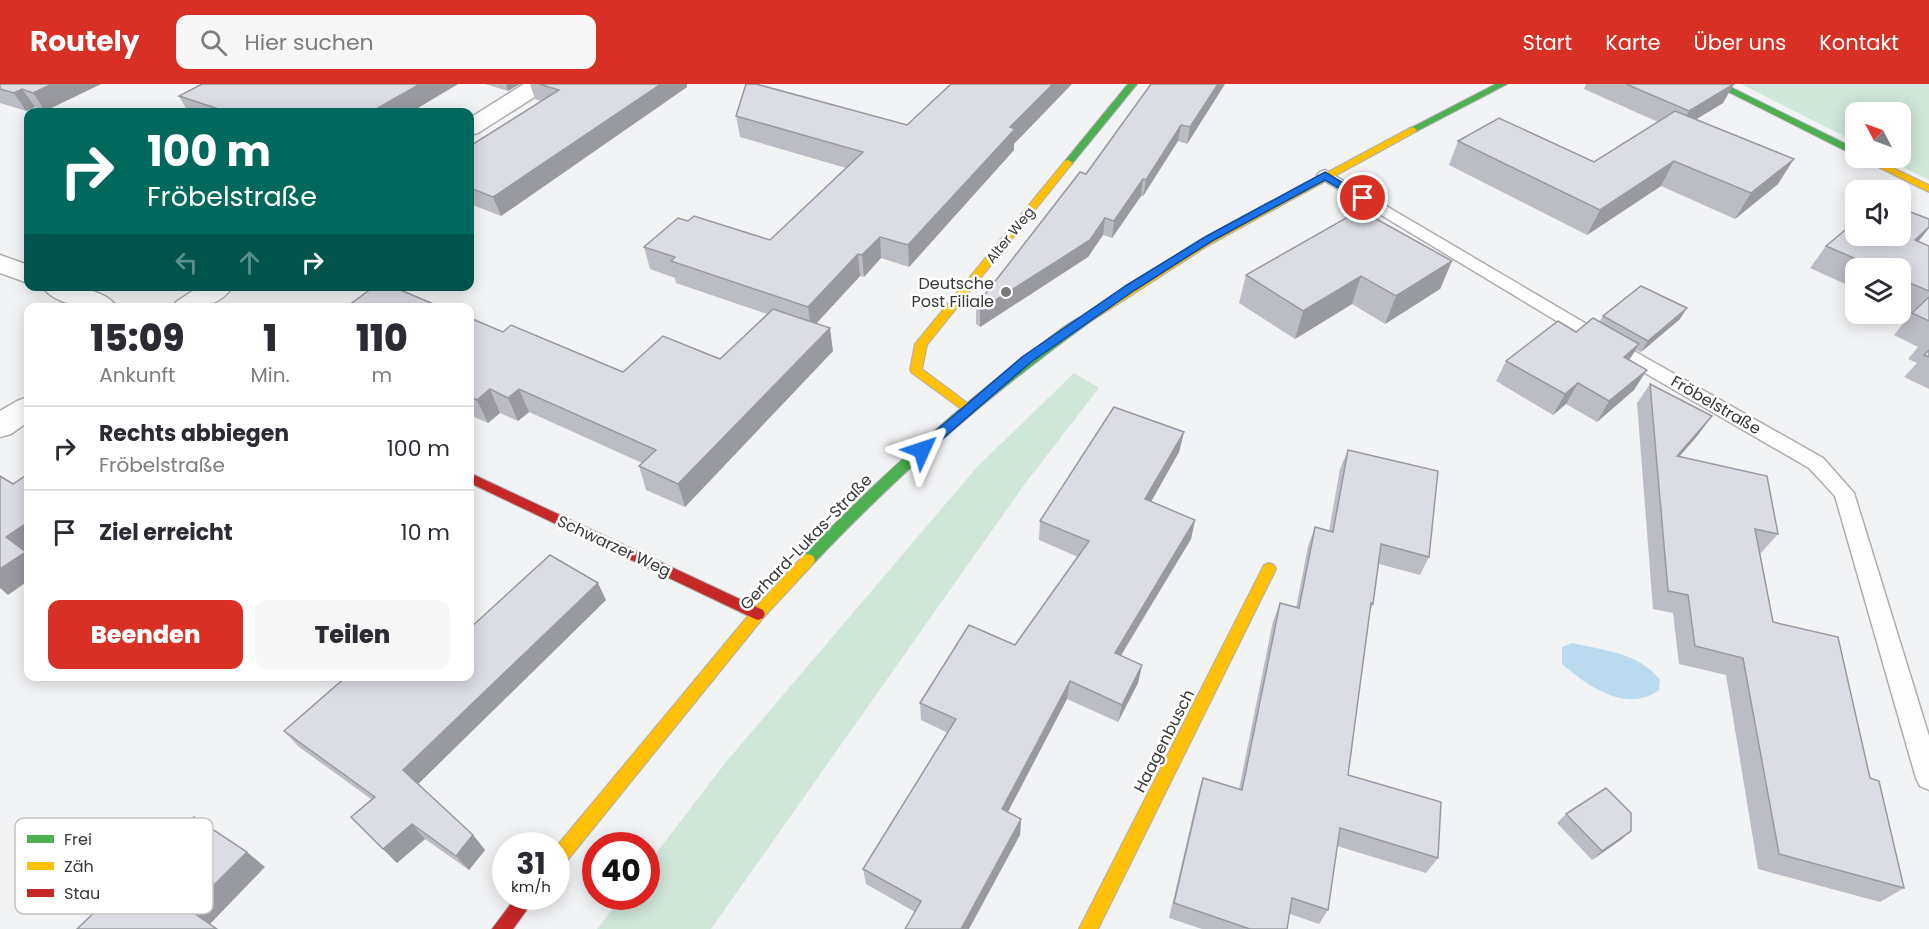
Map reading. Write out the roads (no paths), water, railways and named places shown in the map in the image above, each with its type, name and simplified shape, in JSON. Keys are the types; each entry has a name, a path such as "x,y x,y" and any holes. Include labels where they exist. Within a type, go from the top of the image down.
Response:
{"street":[{"path":"474,125 539,84"},
{"name":"Alter Weg","path":"968,408 916,370 921,344 1133,84"},
{"name":"Gerhard-Lukas-Straße","path":"570,844 758,614 859,506 968,408 1027,360 1131,287 1208,239 1503,84"},
{"path":"1717,84 1845,148"},
{"path":"1886,168 1929,189"},
{"path":"0,263 24,273"},
{"path":"66,291 93,303"},
{"path":"194,303 212,291"},
{"path":"0,426 24,411"},
{"name":"Schwarzer Weg","path":"474,480 758,614"},
{"name":"Haagenbusch","path":"1088,929 1269,569"},
{"path":"501,929 516,910"}],"lane":[{"name":"Fröbelstraße","path":"1325,176 1589,333 1816,462 1844,493 1929,778"}],"water":[{"path":"1572,643 1632,658 1652,671 1660,680 1659,690 1646,697 1634,699 1621,698 1595,688 1562,664 1562,647"}],"place":[{"name":"Deutsche Post Filiale","path":"1006,292"}]}
